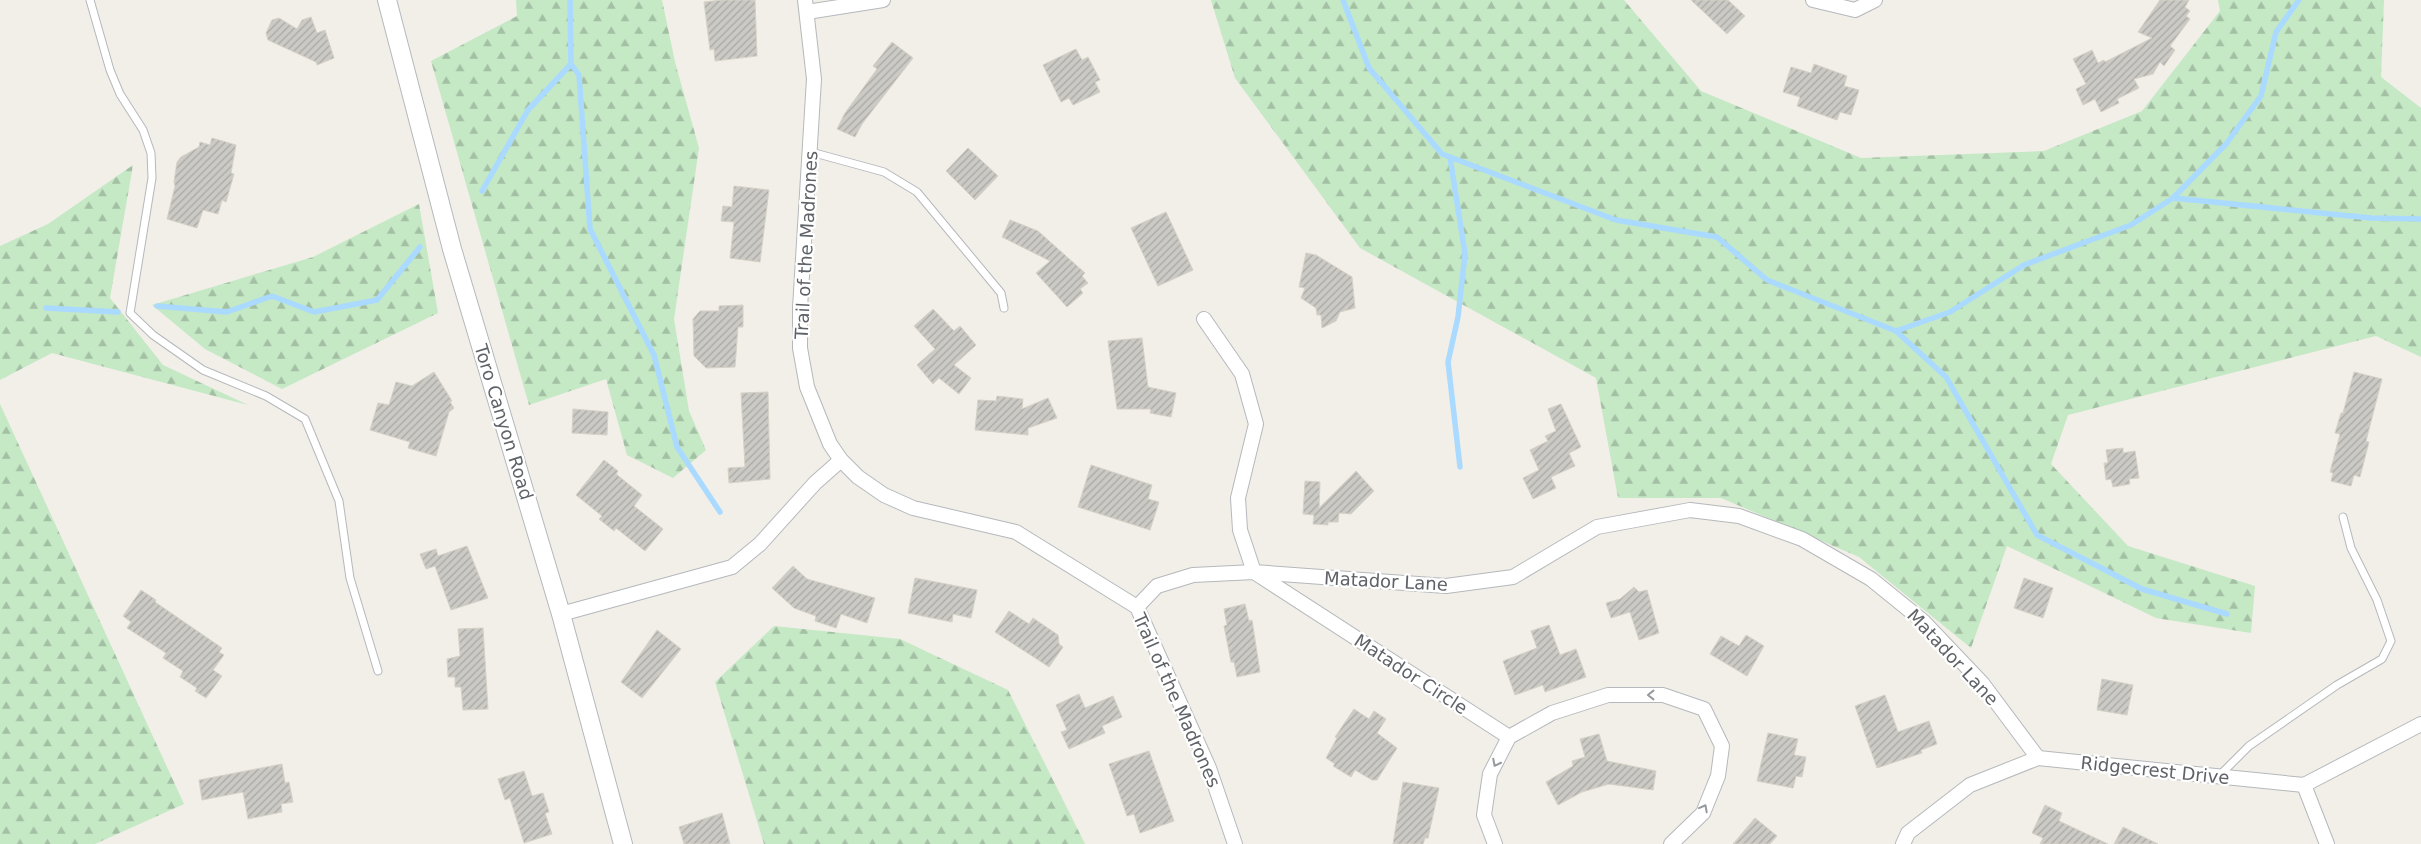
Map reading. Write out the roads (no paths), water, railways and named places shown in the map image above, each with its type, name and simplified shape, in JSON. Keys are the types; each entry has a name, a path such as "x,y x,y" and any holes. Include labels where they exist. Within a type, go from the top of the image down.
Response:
{"street":[{"name":"Toro Canyon Road","path":"387,0 452,248 561,614 623,844"},
{"path":"806,6 883,0"},
{"path":"1813,0 1855,10 1875,0"},
{"name":"Trail of the Madrones","path":"806,6 814,79 800,308 800,348 807,387 819,420 841,460 858,477 884,495 913,508 1016,532 1137,607 1209,768 1235,844"},
{"path":"1204,319 1242,374 1256,424 1238,498 1240,530 1254,572"},
{"path":"561,614 732,567 760,544 815,483 841,460"},
{"name":"Matador Lane","path":"1137,607 1157,586 1193,575 1254,572 1446,586 1513,577 1598,527 1690,510 1739,516 1802,539 1871,579 1924,622 1982,683 2038,758"},
{"name":"Matador Lane","path":"1254,572 1313,610"},
{"name":"Matador Circle","path":"1313,610 1508,737"},
{"path":"1496,844 1484,815 1490,774 1508,737 1552,713 1608,695 1662,695 1704,709 1722,746 1718,776 1702,813 1671,844"},
{"path":"2326,844 2304,786 2421,724"},
{"name":"Ridgecrest Drive","path":"1903,844 1908,833 1970,786 2038,758 2304,786"}],"lane":[{"path":"90,0 120,94 143,130 150,153 152,178 130,313 153,336 203,370 266,396 305,419 339,501 350,578 378,672"},
{"path":"811,152 884,172 917,192 1001,293 1004,308"},
{"path":"2218,776 2249,746 2337,685 2382,659 2391,641 2377,600 2352,548 2343,517"}],"waterway":[{"path":"482,191 528,110 571,64 570,0"},
{"path":"1343,0 1369,68 1442,154 1616,220 1717,237 1767,280 1896,331 1946,377 2037,535 2142,589 2227,614"},
{"path":"2173,198 2226,144 2261,96 2276,32 2299,0"},
{"path":"571,64 579,75 590,229 654,355 677,447 720,512"},
{"path":"1450,157 1465,254 1458,317 1448,362 1460,467"},
{"path":"1896,331 1950,312 2024,265 2131,225 2173,198 2371,218 2421,219"},
{"path":"157,306 227,312 272,296 314,312 377,300 420,247"},
{"path":"46,308 118,312"}]}
